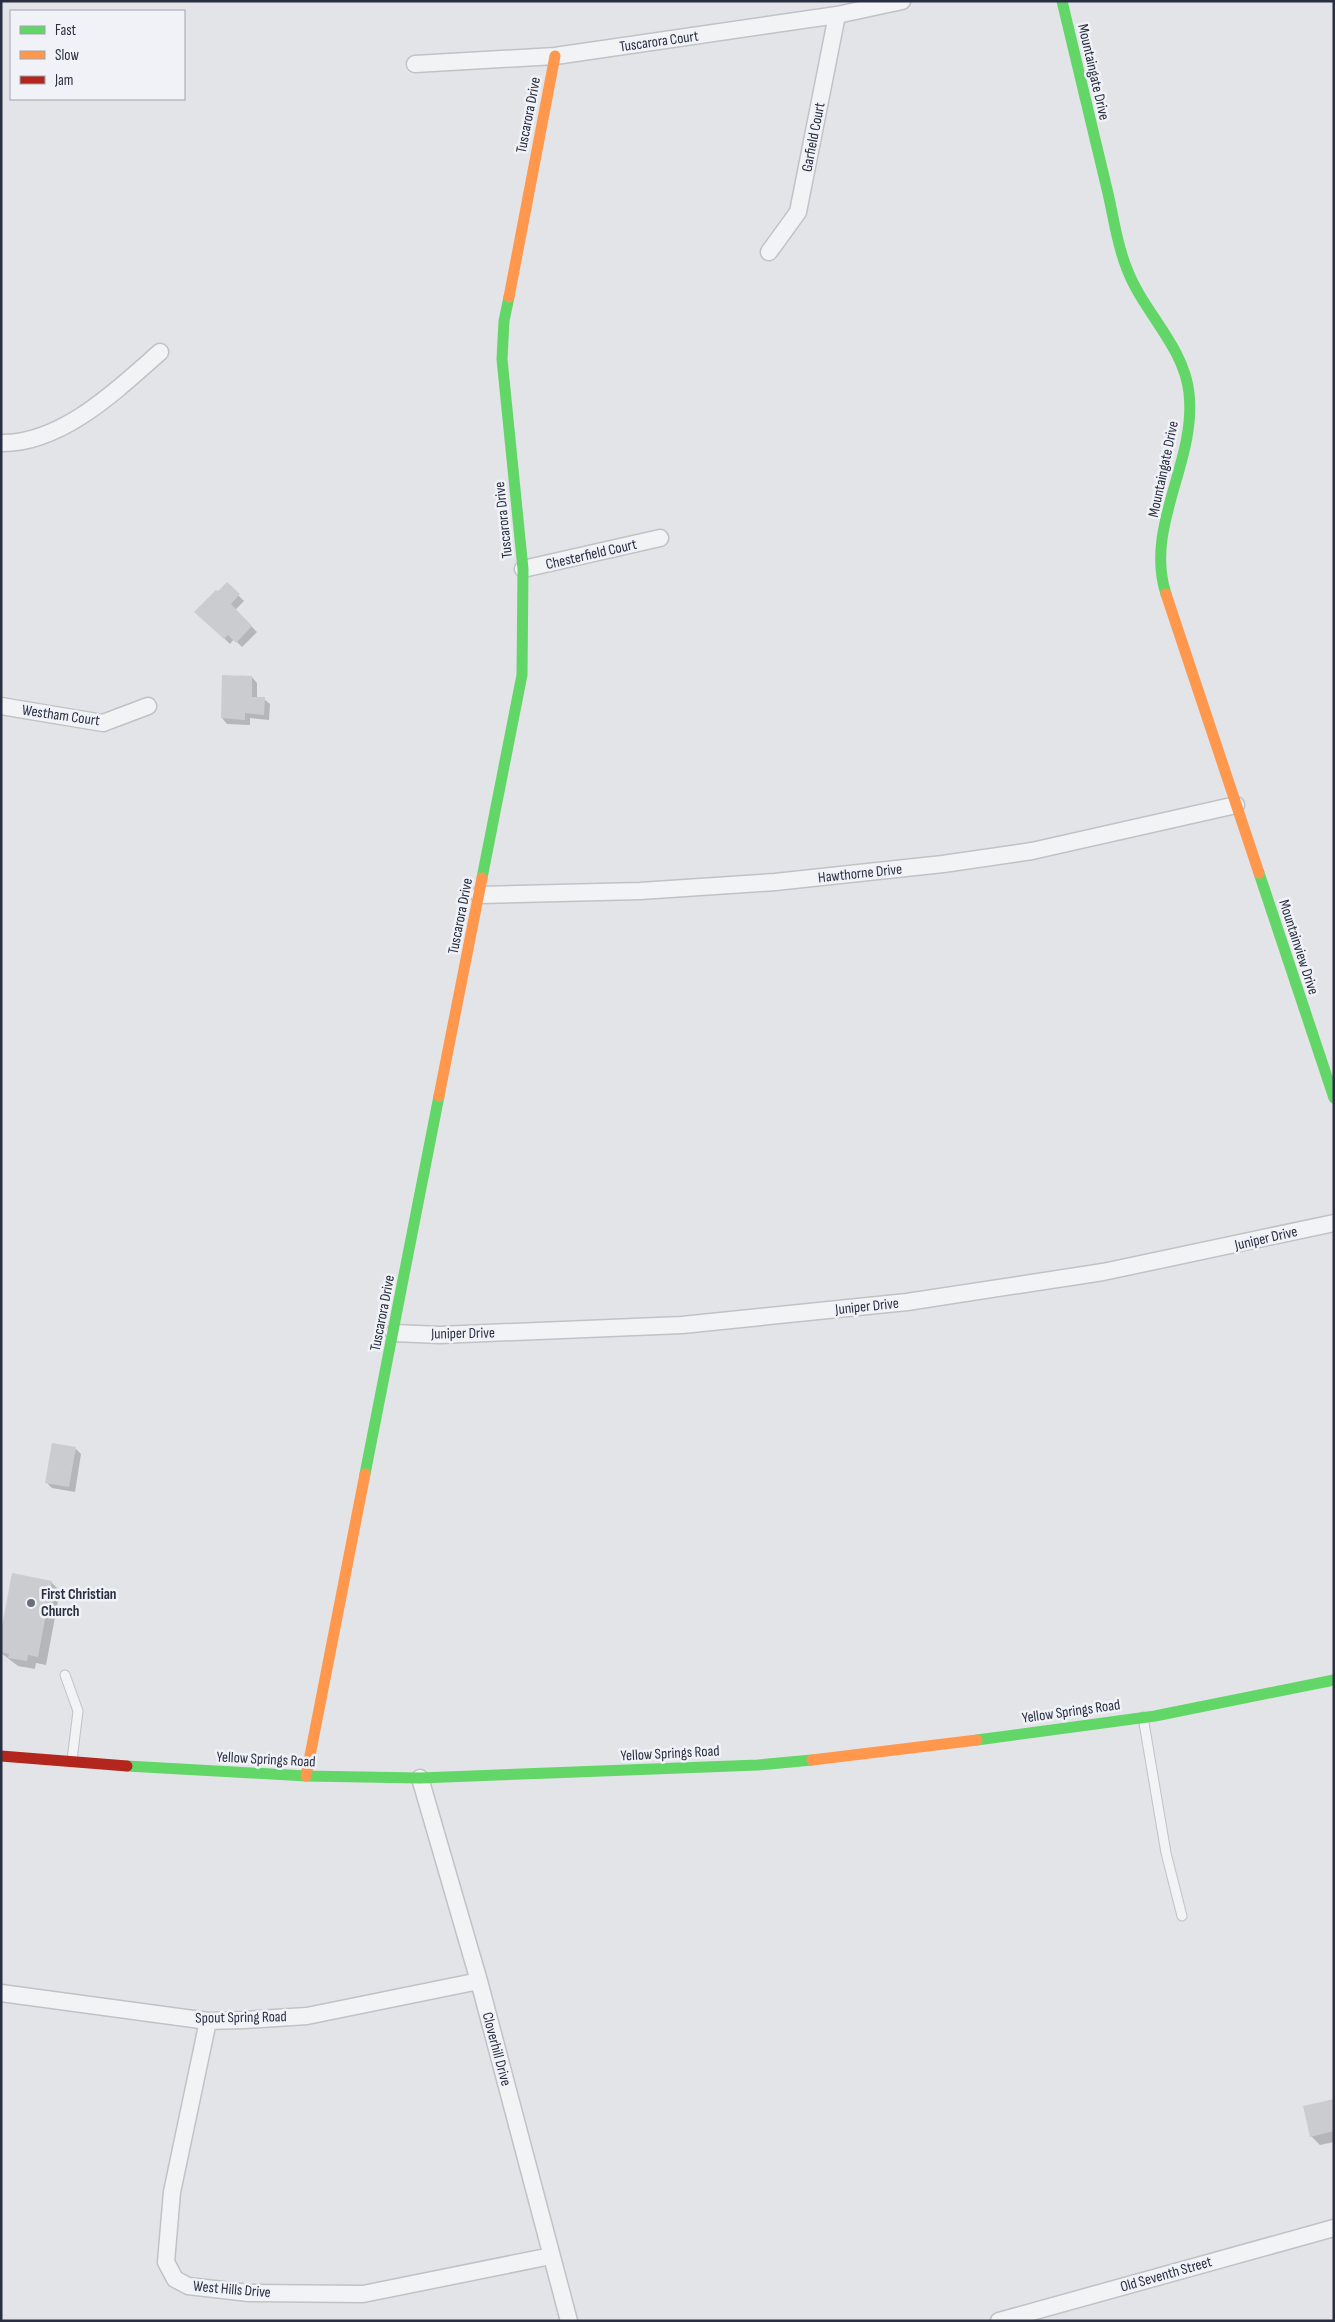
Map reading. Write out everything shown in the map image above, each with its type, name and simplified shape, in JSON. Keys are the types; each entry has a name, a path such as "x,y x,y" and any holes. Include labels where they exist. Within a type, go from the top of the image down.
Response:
{"street":[{"name":"Tuscarora Court","path":"415,64 555,56 837,14 902,1"},
{"name":"Mountaingate Drive","path":"1062,1 1126,268 1133,286 1178,355 1189,393 1188,439 1162,542 1164,586 1236,805"},
{"name":"Garfield Court","path":"769,252 798,212 837,14"},
{"name":"Tuscarora Drive","path":"306,1776 522,675 523,570 502,359 504,321 555,56"},
{"path":"1,443 32,438 59,428 108,398 160,352"},
{"name":"Chesterfield Court","path":"523,570 660,538"},
{"name":"Westham Court","path":"1,706 104,723 148,706"},
{"name":"Hawthorne Drive","path":"479,895 640,891 766,883 942,864 1032,851 1236,805"},
{"name":"Mountainview Drive","path":"1236,805 1334,1098"},
{"name":"Juniper Drive","path":"394,1333 440,1335 682,1325 907,1302 1103,1272 1334,1223"},
{"name":"Yellow Springs Road","path":"1,1756 306,1776 420,1778 748,1765 855,1756 1143,1716 1334,1680"},
{"name":"Cloverhill Drive","path":"420,1778 479,1981 569,2321"},
{"name":"Spout Spring Road","path":"1,1993 208,2020 307,2016 479,1981"},
{"name":"West Hills Drive","path":"208,2020 172,2192 166,2262 175,2279 188,2286 250,2293 363,2294 551,2256"},
{"name":"Old Seventh Street","path":"999,2321 1334,2228"}],"lane":[{"path":"65,1674 78,1710 71,1762"},
{"path":"1143,1716 1166,1853 1182,1916"}],"building":[{"path":"227,582 240,594 231,604 252,626 236,643 228,635 224,639 194,612"},
{"path":"222,675 252,676 252,697 265,697 264,715 245,713 245,720 221,718"},
{"path":"52,1443 76,1447 69,1487 45,1483"},
{"path":"12,1573 52,1581 38,1657 28,1655 27,1661 8,1658 9,1654 1,1652 1,1632"},
{"path":"1334,2099 1334,2131 1310,2137 1303,2106"}],"traffic: fast":[{"path":"1062,1 1123,259 1134,285 1179,360 1186,376 1189,393 1186,444 1161,544 1161,569 1166,594"},
{"path":"482,878 522,675 523,569 502,359 504,321 509,297"},
{"path":"1259,873 1334,1098"},
{"path":"365,1474 439,1096"},
{"path":"977,1740 1155,1716 1334,1680"},
{"path":"127,1766 306,1776 420,1778 758,1765 812,1760"}],"traffic: slow":[{"path":"509,297 555,56"},
{"path":"1166,594 1259,873"},
{"path":"439,1096 482,878"},
{"path":"306,1776 365,1474"},
{"path":"812,1760 977,1740"}],"traffic: jam":[{"path":"1,1756 127,1766"}],"place":[{"name":"First Christian Church","path":"31,1603"}]}
